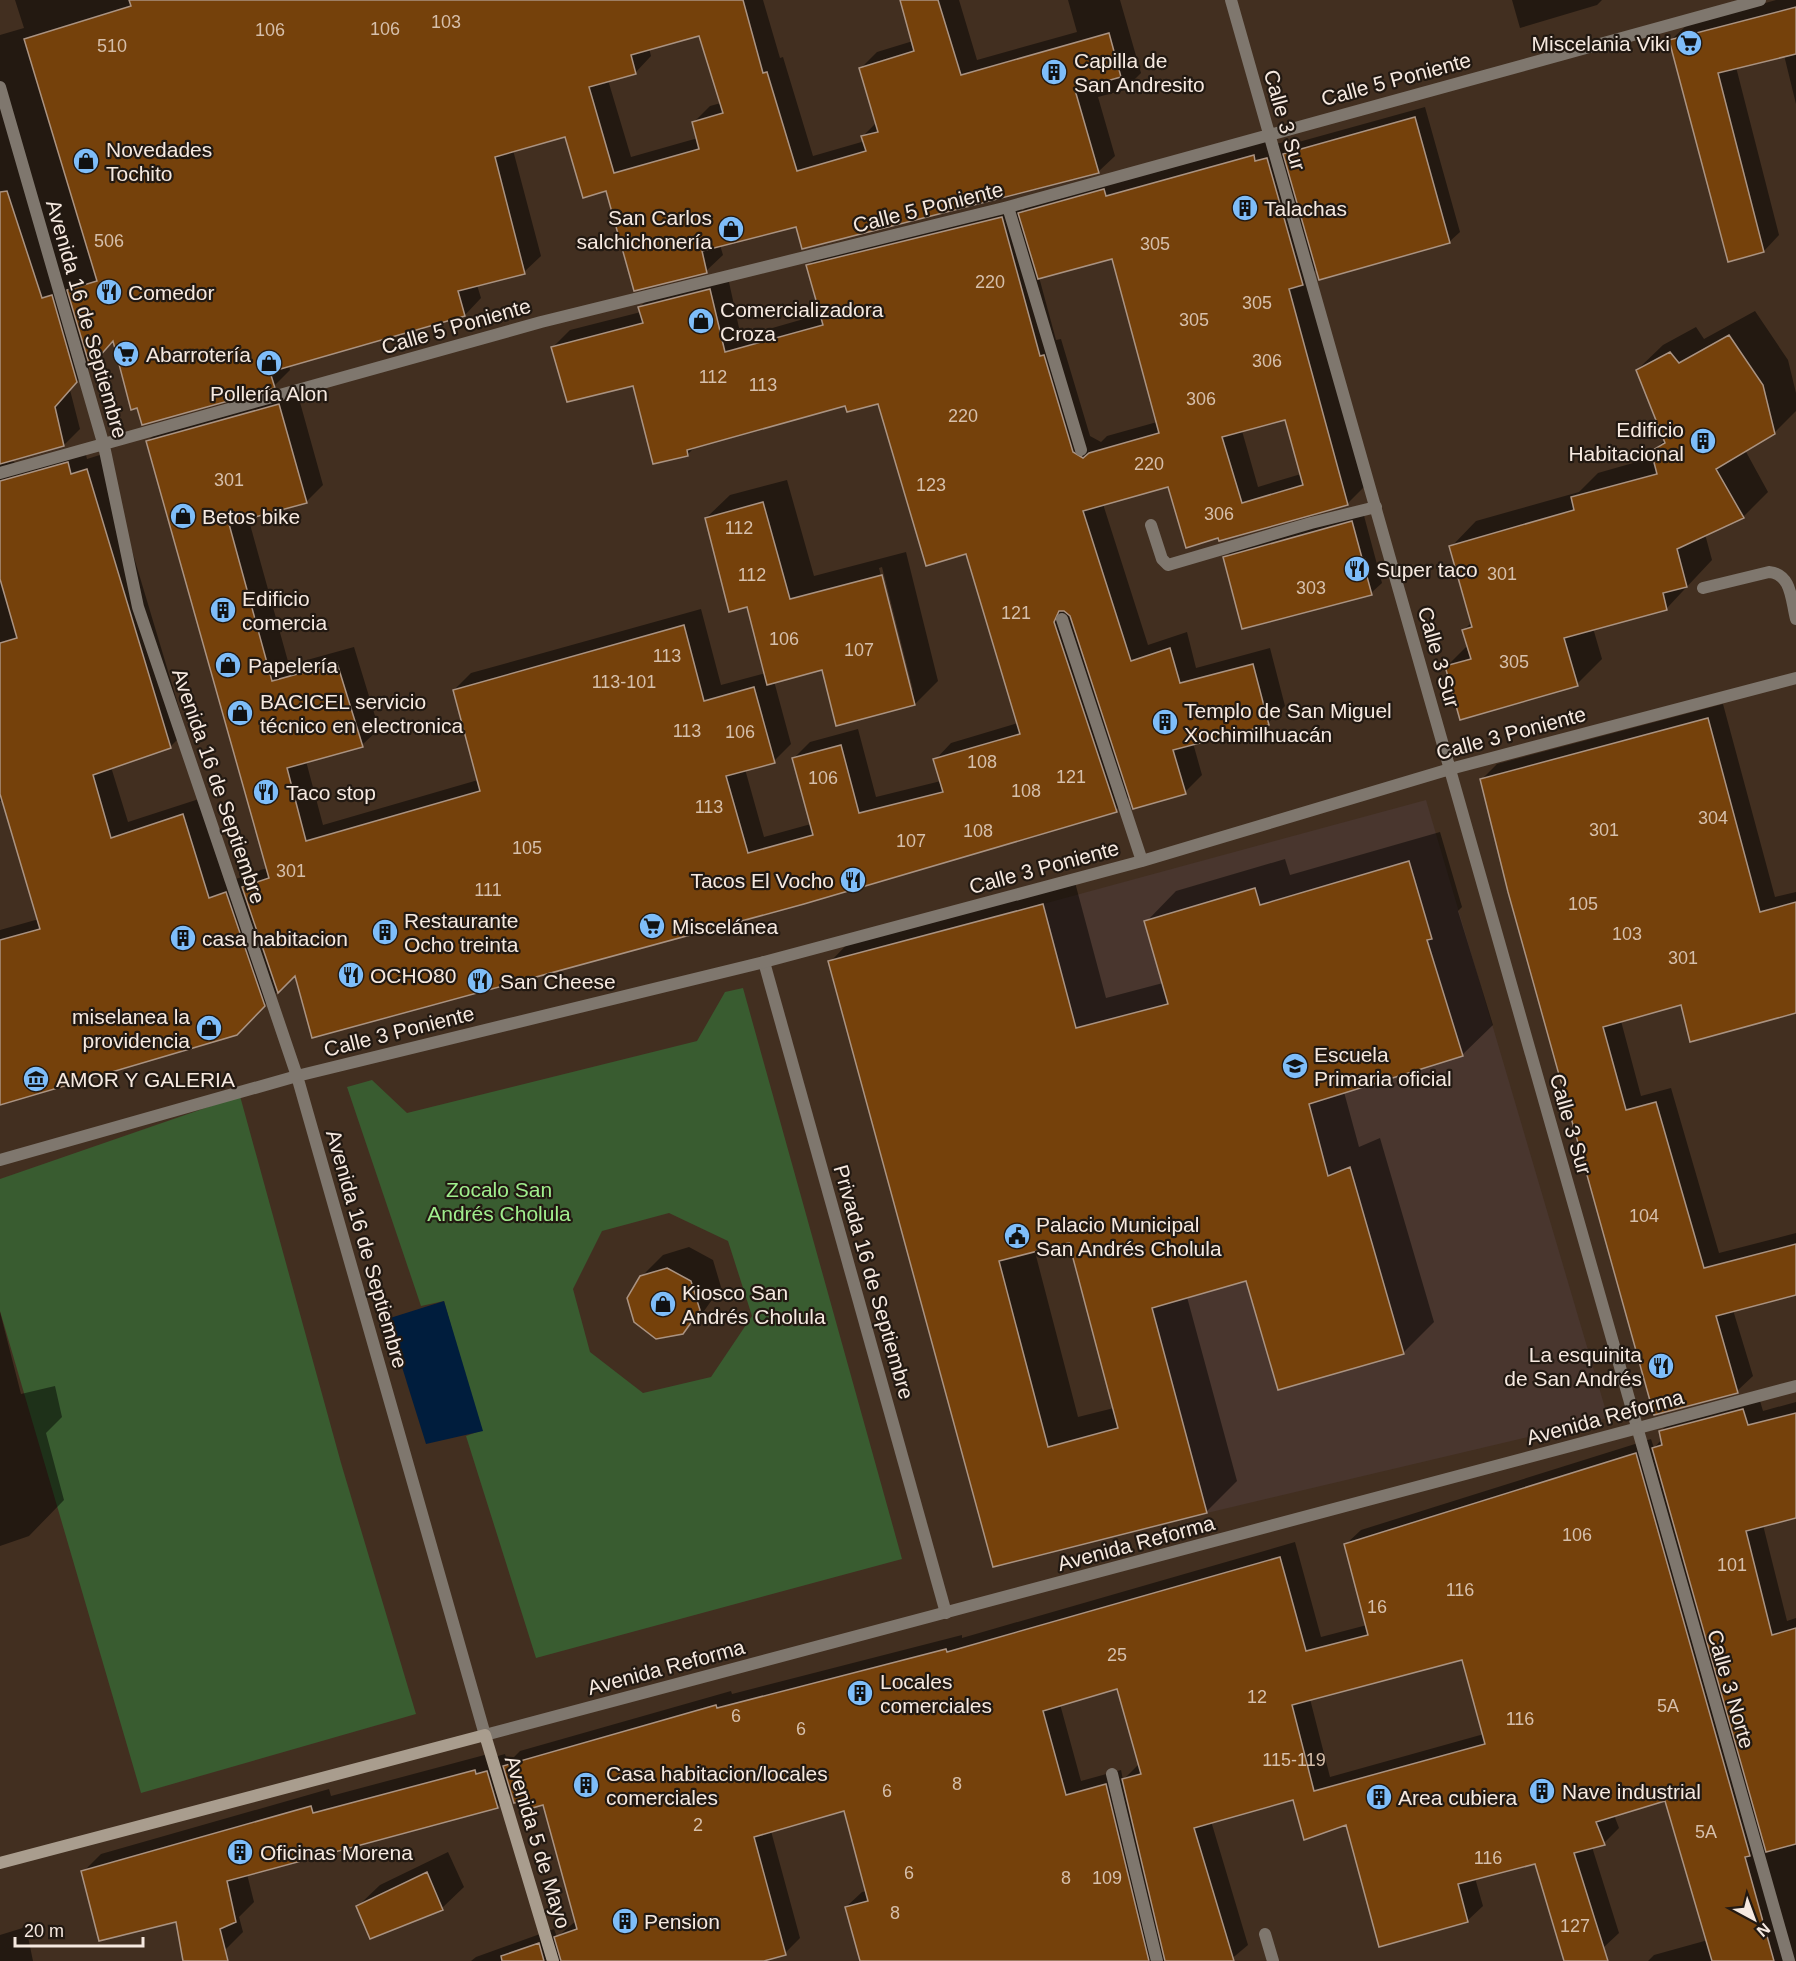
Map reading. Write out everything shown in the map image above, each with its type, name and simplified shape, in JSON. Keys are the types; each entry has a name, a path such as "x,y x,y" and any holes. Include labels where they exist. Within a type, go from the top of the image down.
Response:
{"main road":[{"path":"0,1863 485,1735"},
{"name":"Avenida 5 de Mayo","path":"485,1735 553,1961"}],"street":[{"name":"Calle 3 Sur","path":"1231,0 1636,1429"},
{"name":"Calle 5 Poniente","path":"0,473 104,446 541,322 1008,207 1760,0"},
{"name":"Avenida 16 de Septiembre","path":"0,87 104,446 138,607 297,1076 485,1735"},
{"path":"1008,207 1081,450"},
{"path":"1151,525 1162,559 1168,566 1311,523 1376,507"},
{"path":"1703,588 1768,572 1778,573 1787,581 1796,619"},
{"path":"1062,619 1142,861"},
{"name":"Calle 3 Poniente","path":"0,1160 297,1076 764,962 1142,861 1450,769 1796,678"},
{"name":"Privada 16 de Septiembre","path":"764,962 946,1612"},
{"name":"Avenida Reforma","path":"485,1735 1796,1386"},
{"name":"Calle 3 Norte","path":"1636,1429 1789,1961"},
{"path":"1112,1774 1157,1961"},
{"path":"1265,1934 1273,1961"}],"shaded area":[{"name":"Escuela Primaria oficial","path":"1426,800 1608,1418 1207,1513 1043,904"}],"green space":[{"name":"Zocalo San Andrés Cholula","path":"743,988 902,1559 536,1658 466,1436 480,1431 444,1301 421,1306 347,1087 372,1080 407,1113 697,1041 725,992","holes":["669,1213 728,1241 752,1316 711,1377 643,1393 590,1352 573,1289 602,1231"]},
{"path":"240,1096 341,1463 416,1714 141,1793 0,1311 0,1179"}],"water":[{"path":"444,1301 483,1431 426,1444 387,1319"}],"building":[{"path":"129,0 743,0 763,73 767,72 797,171 866,151 861,136 878,132 859,68 914,51 900,0 938,0 961,75 1109,33 1121,77 1075,90 1099,173 802,249 796,227 702,251 707,273 634,291 606,191 583,198 565,137 495,157 525,274 458,291 465,316 270,372 275,388 142,425 137,408 131,410 113,341 90,367 67,290 97,281 24,39 131,6","holes":["699,36 723,113 692,122 699,149 614,173 589,87 636,74 631,55"]},
{"path":"1796,7 1796,54 1718,73 1764,252 1728,262 1669,40"},
{"path":"1415,117 1450,243 1319,280 1283,154"},
{"path":"1254,155 1255,161 1267,158 1303,285 1289,289 1348,505 1186,548 1168,487 1083,511 1131,661 1170,648 1180,683 1253,664 1269,725 1173,750 1186,794 1133,809 1070,616 1064,611 1059,611 1054,622 1117,812 804,904 312,1038 295,976 278,993 242,887 269,878 146,441 279,404 307,503 229,524 272,681 337,663 363,747 287,768 306,841 480,791 453,690 684,625 704,701 754,687 775,763 726,776 748,853 813,835 792,758 841,745 859,813 943,792 933,759 1020,734 966,554 926,566 878,404 847,412 845,406 687,450 688,456 653,464 633,386 567,402 551,347 643,323 638,307 710,289 725,352 823,325 806,265 1002,217 1040,356 1044,355 1073,452 1083,458 1089,453 1159,433 1112,259 1038,279 1018,213 1104,189 1106,196","holes":["1285,420 1303,485 1242,503 1222,437"]},
{"path":"7,191 42,298 52,295 77,382 55,407 64,446 0,464 0,192"},
{"path":"1729,335 1763,385 1775,434 1716,469 1744,518 1677,549 1687,587 1663,593 1667,610 1564,638 1578,686 1460,720 1445,666 1471,659 1462,630 1472,627 1449,546 1574,510 1571,497 1657,474 1651,451 1665,443 1636,370 1670,352 1679,363"},
{"path":"68,462 71,474 87,469 171,748 93,775 111,838 183,814 209,898 226,892 265,1006 237,1035 0,1105 0,940 40,929 0,794 0,643 17,638 0,579 0,481"},
{"path":"763,502 790,599 882,575 915,705 836,726 822,670 767,685 747,607 729,612 705,518"},
{"path":"1352,521 1372,595 1242,629 1223,557"},
{"path":"1708,718 1760,912 1796,902 1796,1013 1690,1042 1681,1005 1603,1027 1626,1110 1656,1102 1704,1268 1796,1244 1796,1295 1716,1316 1738,1393 1654,1415 1508,892 1480,779"},
{"path":"1409,861 1432,939 1427,940 1463,1056 1309,1104 1328,1176 1350,1167 1404,1354 1278,1390 1246,1281 1152,1308 1207,1513 993,1567 828,961 1043,904 1076,1028 1168,1004 1144,921 1255,888 1260,905","holes":["1069,1243 1118,1428 1048,1447 999,1261"]},
{"name":"Kiosco San Andrés Cholula","path":"667,1268 691,1281 700,1310 683,1334 656,1339 634,1322 627,1298 640,1276"},
{"path":"1743,1409 1748,1425 1796,1413 1796,1518 1746,1531 1772,1635 1796,1628 1796,1844 1766,1852 1652,1448 1662,1445 1659,1431"},
{"path":"1636,1453 1750,1856 1745,1857 1774,1961 1712,1961 1665,1801 1596,1822 1605,1845 1574,1853 1608,1961 1564,1961 1535,1864 1458,1884 1468,1922 1379,1947 1346,1825 1304,1840 1293,1800 1194,1828 1234,1961 1165,1961 1122,1779 1141,1774 1117,1689 1043,1711 1066,1795 1106,1784 1149,1961 860,1961 845,1907 868,1901 844,1811 754,1837 786,1955 764,1961 561,1961 554,1937 577,1929 543,1805 525,1810 522,1801 514,1803 503,1766 716,1705 717,1708 946,1649 947,1652 1280,1557 1306,1651 1368,1635 1344,1544","holes":["1462,1660 1485,1744 1314,1791 1292,1705"]},
{"path":"475,1770 476,1774 487,1771 498,1808 227,1881 236,1922 220,1929 228,1961 183,1961 176,1922 99,1941 81,1871 311,1806 313,1813"},
{"path":"427,1872 443,1910 370,1939 356,1906"},
{"path":"539,1943 544,1961 502,1961 501,1956"}],"place":[{"name":"Miscelania Viki","path":"1689,43"},
{"name":"Capilla de San Andresito","path":"1054,72"},
{"name":"Novedades Tochito","path":"86,161"},
{"name":"Talachas","path":"1245,208"},
{"name":"San Carlos salchichonería","path":"731,229"},
{"name":"Comedor","path":"109,292"},
{"name":"Comercializadora Croza","path":"701,321"},
{"name":"Abarrotería","path":"126,354"},
{"name":"Pollería Alon","path":"269,363"},
{"name":"Edificio Habitacional","path":"1703,441"},
{"name":"Betos bike","path":"183,516"},
{"name":"Super taco","path":"1357,569"},
{"name":"Edificio comercia","path":"223,610"},
{"name":"Papelería","path":"228,665"},
{"name":"BACICEL servicio técnico en electronica","path":"240,713"},
{"name":"Templo de San Miguel Xochimilhuacán","path":"1165,722"},
{"name":"Taco stop","path":"266,792"},
{"name":"Tacos El Vocho","path":"853,880"},
{"name":"Miscelánea","path":"652,926"},
{"name":"Restaurante Ocho treinta","path":"385,932"},
{"name":"casa habitacion","path":"183,938"},
{"name":"OCHO80","path":"351,975"},
{"name":"San Cheese","path":"480,981"},
{"name":"miselanea la providencia","path":"209,1028"},
{"name":"Escuela Primaria oficial","path":"1295,1066"},
{"name":"AMOR Y GALERIA","path":"36,1079"},
{"name":"Palacio Municipal San Andrés Cholula","path":"1017,1236"},
{"name":"Kiosco San Andrés Cholula","path":"663,1304"},
{"name":"La esquinita de San Andrés","path":"1661,1366"},
{"name":"Locales comerciales","path":"860,1693"},
{"name":"Casa habitacion/locales comerciales","path":"586,1785"},
{"name":"Nave industrial","path":"1542,1791"},
{"name":"Area cubiera","path":"1379,1797"},
{"name":"Oficinas Morena","path":"240,1852"},
{"name":"Pension","path":"625,1921"}]}
